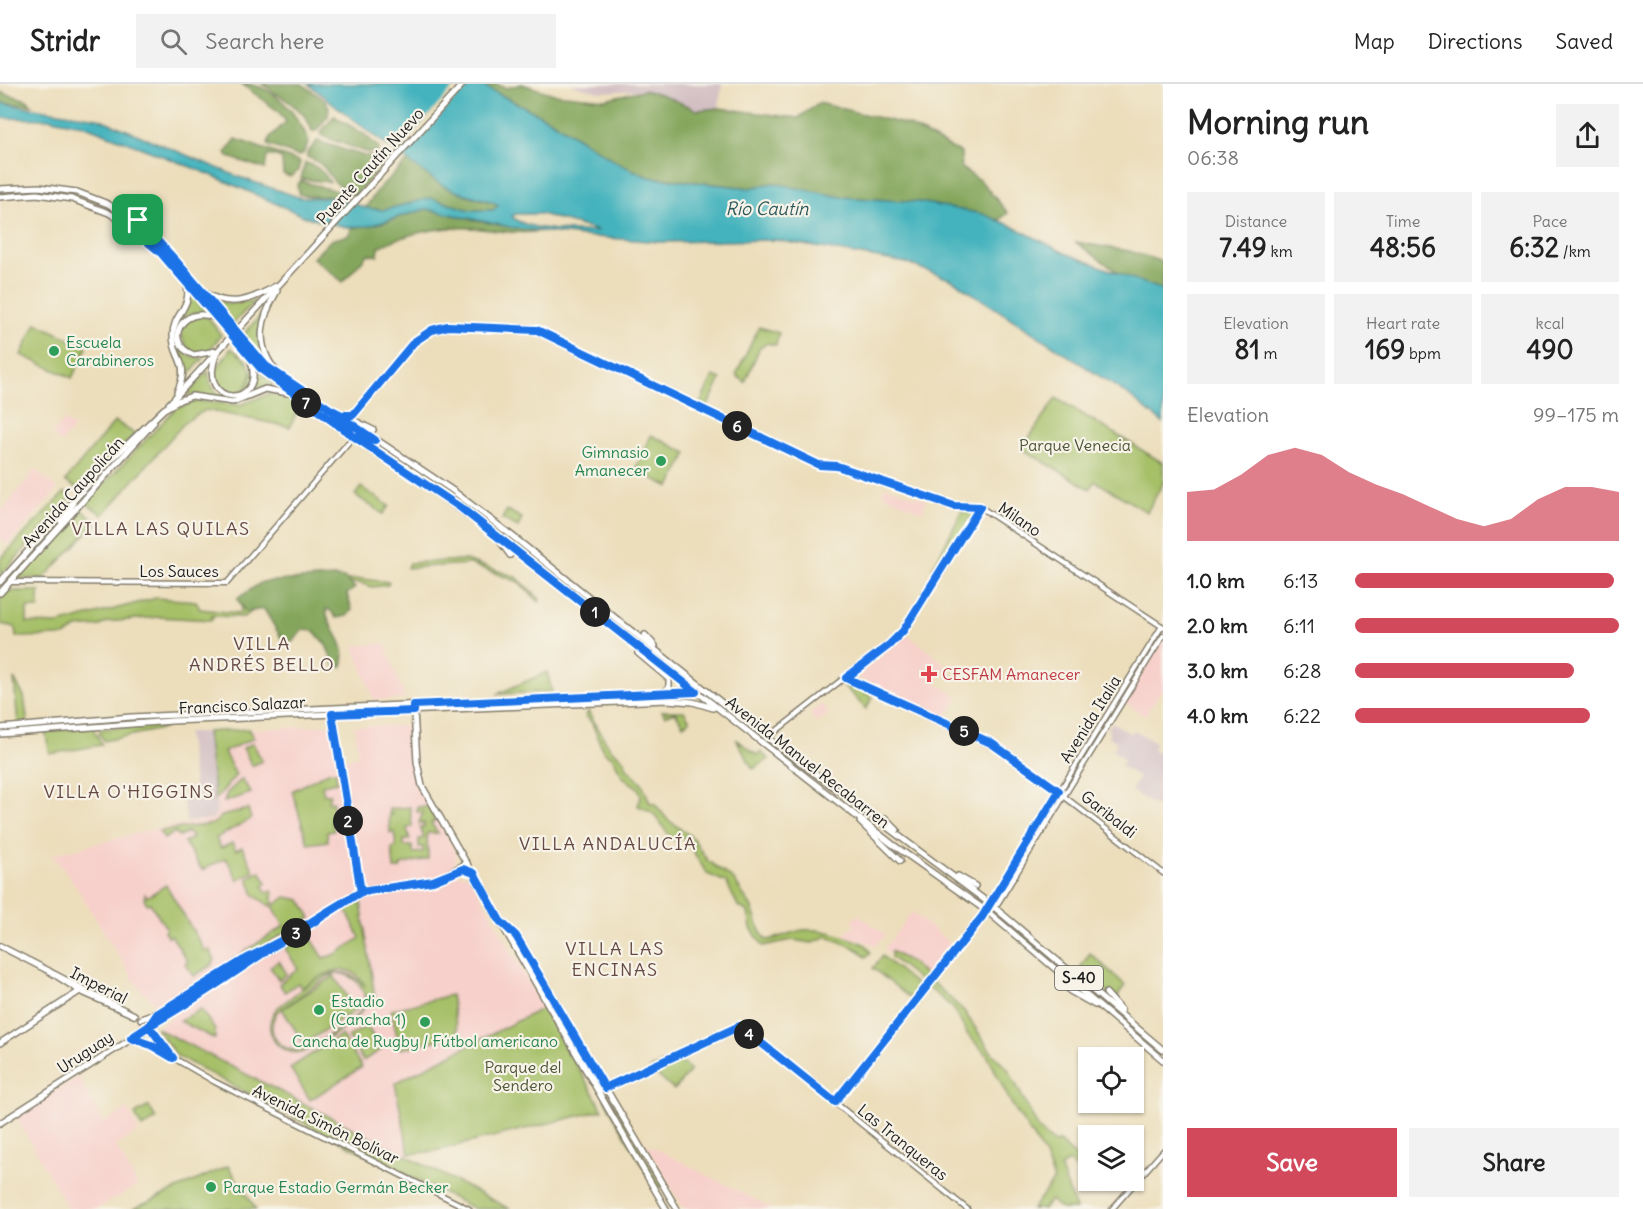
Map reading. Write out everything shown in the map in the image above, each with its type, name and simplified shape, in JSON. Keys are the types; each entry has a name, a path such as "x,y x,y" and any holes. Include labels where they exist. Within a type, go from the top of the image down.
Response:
{"main road":[{"name":"Puente Cautín Nuevo","path":"297,266 463,84"},
{"path":"0,189 31,186 58,188 93,197 121,212 142,227 167,251 196,286 232,337"},
{"path":"0,197 37,194 72,199 109,213 151,243 232,337"},
{"path":"121,212 132,214 140,210 138,220 142,227"},
{"path":"121,212 127,225"},
{"path":"127,225 142,227"},
{"name":"Avenida Caupolicán","path":"0,593 173,399 297,266"},
{"path":"173,399 183,373 172,333 188,301 188,290 183,279"},
{"path":"196,286 217,299 240,302 254,298 282,282"},
{"path":"282,282 263,319 261,336 269,362 286,381"},
{"path":"217,320 203,314 191,316 182,322 178,338 181,346 194,355 218,351 212,368 212,380 218,390 231,396 242,394 252,385 254,374 250,357"},
{"name":"Avenida Manuel Recabarren","path":"232,337 286,381 452,490 511,535 708,692 771,737 992,906 1163,1050"},
{"name":"Avenida Manuel Recabarren","path":"232,337 268,375 353,436 430,486 495,534 732,721 987,912 1163,1060"},
{"path":"164,409 186,398 236,401 269,389 285,392 305,402"},
{"name":"Avenida Caupolicán","path":"0,583 74,499 164,409"},
{"path":"331,410 373,430"},
{"path":"331,410 353,436 375,440"},
{"path":"430,486 440,490 452,490"},
{"path":"56,530 74,499"},
{"path":"494,517 511,535"},
{"path":"495,534 510,555"},
{"path":"0,583 10,582 11,570"},
{"path":"645,635 666,658"},
{"path":"663,693 669,688 669,679 638,653 665,666"},
{"name":"Francisco Salazar","path":"0,734 331,711 402,711 414,708 663,693 708,692 719,694"},
{"name":"Francisco Salazar","path":"0,728 131,717 674,699 707,705 732,721"},
{"path":"414,708 420,782 469,862 597,1092 666,1209"},
{"path":"402,711 411,717 414,723"},
{"path":"839,802 900,861"},
{"path":"886,819 911,844"},
{"path":"459,848 457,870 474,873"},
{"path":"469,862 481,885"},
{"name":"Uruguay","path":"0,1123 149,1025 361,892 433,881 469,862"},
{"path":"939,865 975,886"},
{"path":"500,921 516,936 677,1209"},
{"name":"Uruguay","path":"141,1019 157,1014 244,960 275,945"},
{"name":"Imperial","path":"0,946 134,1015 149,1025"},
{"path":"0,1043 82,990"},
{"path":"1070,991 1103,1009"},
{"path":"1106,993 1139,1029"},
{"path":"149,1025 157,1014"}],"street":[{"name":"Milano","path":"342,415 353,415 414,342 427,333 453,326 529,328 819,465 837,466 954,506 980,507 1162,626"},
{"name":"Los Sauces","path":"10,582 227,583 353,436"},
{"path":"759,741 771,737 889,645 903,631 980,507"},
{"name":"Avenida Italia","path":"992,906 1059,791 1162,626"},
{"name":"Avenida Italia","path":"835,1102 992,906 1065,795 1163,636"},
{"name":"Garibaldi","path":"846,678 991,743 1065,795 1163,873"},
{"path":"331,711 361,892"},
{"name":"Avenida Simón Bolívar","path":"149,1025 173,1058"},
{"name":"Las Tranqueras","path":"605,1088 740,1026 967,1209"},
{"name":"Avenida Simón Bolívar","path":"131,1038 151,1045 215,1082 469,1209"},
{"path":"597,1092 605,1088"},
{"path":"1112,1209 1163,1151"}],"shaded area":[{"path":"569,84 722,84 719,108 697,110 661,94 643,90 600,92"},
{"path":"64,420 74,428 61,443 52,435"},
{"path":"35,470 58,489 8,545 0,537 0,513"},
{"path":"885,486 926,500 922,512 882,493"},
{"path":"906,633 946,665 936,683 959,697 945,718 856,678"},
{"path":"1163,640 1163,688 1145,716 1124,702"},
{"path":"385,643 405,699 374,700 354,646"},
{"path":"821,704 829,713 817,723 810,714"},
{"path":"1112,722 1131,734 1134,730 1156,743 1153,749 1163,757 1163,810 1131,791 1139,777 1121,766 1125,760 1113,750 1117,742 1108,736 1110,732 1107,730"},
{"path":"331,725 337,760 358,757 355,726 412,726 418,782 457,855 453,867 458,874 469,876 472,880 543,1008 395,1083 410,1158 156,1028 173,1017 139,989 69,875 51,855 146,831 206,820 217,811 207,732"},
{"path":"187,732 207,732 217,811 212,819 187,822 183,801 196,798"},
{"path":"912,912 954,946 925,981 884,949"},
{"path":"859,915 886,935 876,945 843,935 855,925 852,919"},
{"path":"78,1077 104,1123 127,1109 139,1131 116,1146 138,1186 96,1209 68,1209 16,1116"},
{"path":"645,1143 705,1174 773,1209 684,1209"}],"green space":[{"path":"242,84 264,89 283,102 291,111 309,141 303,154 298,156 268,145 270,137 286,122 279,112"},
{"path":"262,84 302,84 326,101 329,108 328,116 316,131 312,131 298,109"},
{"path":"479,84 496,84 506,88 522,84 554,94 605,99 643,90 661,94 697,110 719,108 798,118 819,103 908,125 961,153 961,168 981,181 1008,213 999,220 920,202 841,197 773,183 750,188 648,177 618,163 550,120"},
{"path":"0,92 27,100 32,105 0,103"},
{"path":"334,116 364,134 379,148 378,152 368,153 322,136 321,132"},
{"path":"236,139 300,162 298,171 290,177 283,174 282,160 277,156 267,156 265,169 228,157 226,152"},
{"path":"317,141 364,156 389,158 353,198 321,165 307,157 307,153"},
{"path":"408,161 468,196 500,204 493,210 470,210 430,198 384,210 365,208 380,187"},
{"path":"305,163 319,169 330,182 301,179"},
{"path":"301,181 344,193 346,198 299,194 297,185"},
{"path":"426,209 498,225 543,231 515,232 458,228 411,235 379,247 378,256 368,254 343,282 313,258 331,240 349,235 351,228 381,223"},
{"path":"1075,242 1129,251 1163,262 1163,290 1122,275"},
{"path":"190,291 206,312 193,313 183,318 177,326 175,335 183,351 191,356 204,358 184,379 174,332 177,321 188,302"},
{"path":"208,297 229,304 255,300 232,325"},
{"path":"261,315 259,336 267,362 242,336"},
{"path":"196,316 208,317 221,335 209,351 195,354 186,345 182,334 185,324"},
{"name":"Escuela Carabineros","path":"36,323 87,347 72,378 21,355"},
{"path":"759,327 779,333 776,345 767,343 759,349 745,382 736,375"},
{"path":"231,348 248,362 251,374 245,388 231,393 218,384 214,373"},
{"path":"254,367 275,385 262,387 235,399 217,399 187,394 208,371 212,386 219,394 231,396 245,394"},
{"path":"713,376 721,379 706,409 699,406"},
{"path":"269,394 278,394 301,403 290,427 206,410 186,421 103,515 86,503 176,408 198,401 240,405"},
{"name":"Parque Venecia","path":"1056,398 1163,463 1163,483 1147,512 1095,481 1090,489 1024,450 1025,444"},
{"path":"115,421 135,434 82,487 76,488 65,481"},
{"name":"Gimnasio Amanecer","path":"651,435 687,453 670,487 635,470"},
{"path":"361,487 389,506 383,514 355,495"},
{"path":"65,492 71,498 0,576 0,559"},
{"path":"507,510 522,518 518,527 502,519"},
{"path":"83,511 97,522 44,578 17,579 77,512"},
{"path":"962,511 976,511 936,575 933,568"},
{"path":"466,560 516,577 540,599 539,602 519,582 470,564 407,568 409,563"},
{"path":"344,578 355,588 347,594 352,610 347,616 336,618 330,610 326,609 343,650 342,667 334,665 326,645 314,631 302,630 294,641 285,644 264,609 246,612 237,599 262,582"},
{"path":"362,579 389,582 388,585 372,587 360,583 342,583 259,607 243,617 212,616 212,620 158,617 107,622 100,626 77,628 65,636 16,637 15,627 0,624 0,599 8,591 39,591 39,608 27,608 27,623 58,624 156,598 196,601 200,609 236,613 241,612 241,601 342,580"},
{"path":"547,672 552,692 497,694"},
{"path":"14,679 24,696 28,726 44,725 45,730 92,726 102,745 50,754 45,731 0,734 0,728 18,726"},
{"path":"847,683 873,697 866,709 844,686"},
{"path":"588,711 609,747 624,760 627,768 642,783 650,803 655,804 667,819 693,838 707,860 734,880 752,908 760,931 766,940 798,931 815,930 833,933 859,942 866,945 871,953 866,957 859,950 827,936 812,943 792,940 763,946 751,928 748,912 738,906 726,882 707,874 683,837 676,841 653,814 638,806 641,796 638,788 623,777 613,758 603,751 592,723 586,716"},
{"path":"662,711 684,711 690,721 683,725 675,712 665,716"},
{"path":"168,725 161,729 104,741 99,733 101,729"},
{"path":"248,729 254,738 224,752 236,775 215,800 207,732"},
{"path":"736,739 757,755 760,752 769,759 753,769"},
{"path":"253,743 262,761 252,766 243,748"},
{"path":"330,771 336,772 337,782 322,785 324,795 330,794 328,802 333,801 334,818 331,819 334,831 327,832 328,841 308,844 292,791"},
{"path":"242,779 251,793 224,802 227,793"},
{"path":"429,806 435,821 431,823 438,833 427,833 428,859 401,865 400,869 394,869 392,848 396,847 394,832 390,833 389,817 392,814 389,814 389,809 410,807 412,827 407,828 410,840 404,840 404,846 412,846 413,853 423,852 423,847 419,847 419,839 424,838 420,828 424,827 424,823 419,823 423,812 417,812 417,807"},
{"path":"248,809 251,819 216,838 221,848 232,843 236,850 242,847 254,871 238,880 226,858 202,870 184,842 192,838 188,832 179,837 175,832 164,839 159,831 213,824 222,816"},
{"path":"260,871 267,883 263,886 267,893 272,891 274,895 271,897 274,902 270,906 254,895 248,878"},
{"path":"166,885 205,951 209,949 215,960 212,965 194,976 185,964 188,962 171,935 168,937 164,932 166,928 150,903 147,904 144,899 145,894 147,897"},
{"path":"286,897 301,900 311,918 229,965 227,963 284,926 273,906"},
{"path":"361,902 376,1005 367,997 364,1007 352,1023 305,1052 295,1053 280,1047 274,1041 271,1033 272,1016 277,1008 320,977 301,988 298,983 285,992 279,984 298,969 285,948 308,933 324,958 336,954 360,938 346,910","holes":["343,970 351,972 365,986 354,977 343,973 331,973 320,977 326,974","337,973 351,977 361,987 364,999 359,1013 330,1035 304,1049 292,1050 280,1044 273,1035 272,1028 277,1012 327,977"]},
{"path":"891,951 912,963 964,1011 992,1053 1008,1069 1040,1131 1056,1144 1058,1141 1078,1158 1078,1170 1068,1162 1060,1167 1076,1209 1061,1209 1051,1200 1043,1209 1032,1209 1054,1180 1044,1154 1011,1103 987,1055 968,1035 953,1008 891,957"},
{"path":"1090,953 1125,985 1116,999 1080,968"},
{"path":"882,956 920,988 911,999 873,968"},
{"path":"279,961 287,974 279,980 270,967"},
{"name":"Estadio (Cancha 1)","path":"334,976 356,1010 304,1044 282,1009"},
{"name":"Cancha de Rugby / Fútbol americano","path":"451,995 458,1035 400,1049 391,1010"},
{"name":"Parque del Sendero","path":"543,1008 603,1110 435,1151 409,1154 395,1083"},
{"path":"201,1009 215,1030 215,1039 180,1021"},
{"path":"367,1026 381,1050 363,1061 348,1037"},
{"path":"156,1028 510,1209 475,1209 325,1134 177,1056"},
{"path":"341,1035 362,1067 310,1100 290,1068"},
{"path":"676,1058 691,1070 674,1090 650,1069"},
{"path":"609,1097 662,1186 656,1188 604,1099"},
{"path":"149,1106 156,1119 142,1128 135,1114"},
{"name":"Parque Estadio Germán Becker","path":"228,1166 256,1209 133,1209"}],"water":[{"name":"Río Cautín","path":"308,84 479,84 550,120 618,163 648,177 750,188 773,183 841,197 920,202 983,214 1065,253 1163,290 1163,423 1124,392 952,280 906,263 776,240 661,242 582,236 514,228 426,209 369,226 346,227 306,217 211,175 83,125 51,119 0,118 0,103 98,118 239,177 301,198 340,198 365,208 384,210 430,198 470,210 493,210 499,205 442,185","holes":["541,214 598,231 539,228 518,221 512,216"]}],"pier":[{"path":"457,84 468,84 400,159 393,155"}],"place":[{"name":"Escuela Carabineros","path":"54,351"},
{"name":"Gimnasio Amanecer","path":"661,461"},
{"name":"CESFAM Amanecer","path":"929,674"},
{"name":"Estadio (Cancha 1)","path":"319,1010"},
{"name":"Cancha de Rugby / Fútbol americano","path":"425,1022"},
{"name":"Parque Estadio Germán Becker","path":"211,1187"}],"district":[{"name":"VILLA LAS QUILAS","path":"161,529"},
{"name":"VILLA ANDRÉS BELLO","path":"262,654"},
{"name":"VILLA O'HIGGINS","path":"129,792"},
{"name":"VILLA ANDALUCÍA","path":"608,844"},
{"name":"VILLA LAS ENCINAS","path":"615,959"}],"route":[{"path":"138,220 140,210 134,214 121,212 127,225 141,234 160,252 255,363 274,380 353,436 375,440 328,408 342,415 353,415 422,335 442,327 453,326 529,328 819,465 837,466 954,506 980,507 903,631 889,645 846,678 991,743 1059,791 982,917 835,1102 740,1026 605,1088 516,936 500,921 474,873 463,869 433,881 361,892 303,929 275,945 260,950 157,1014 148,1024 149,1026 131,1038 151,1045 173,1058 149,1026 169,1015 361,892 332,714 414,711 414,705 696,692 461,508 353,436 347,426 333,411 279,376 266,366 253,354 177,262 142,227 138,220"}]}
